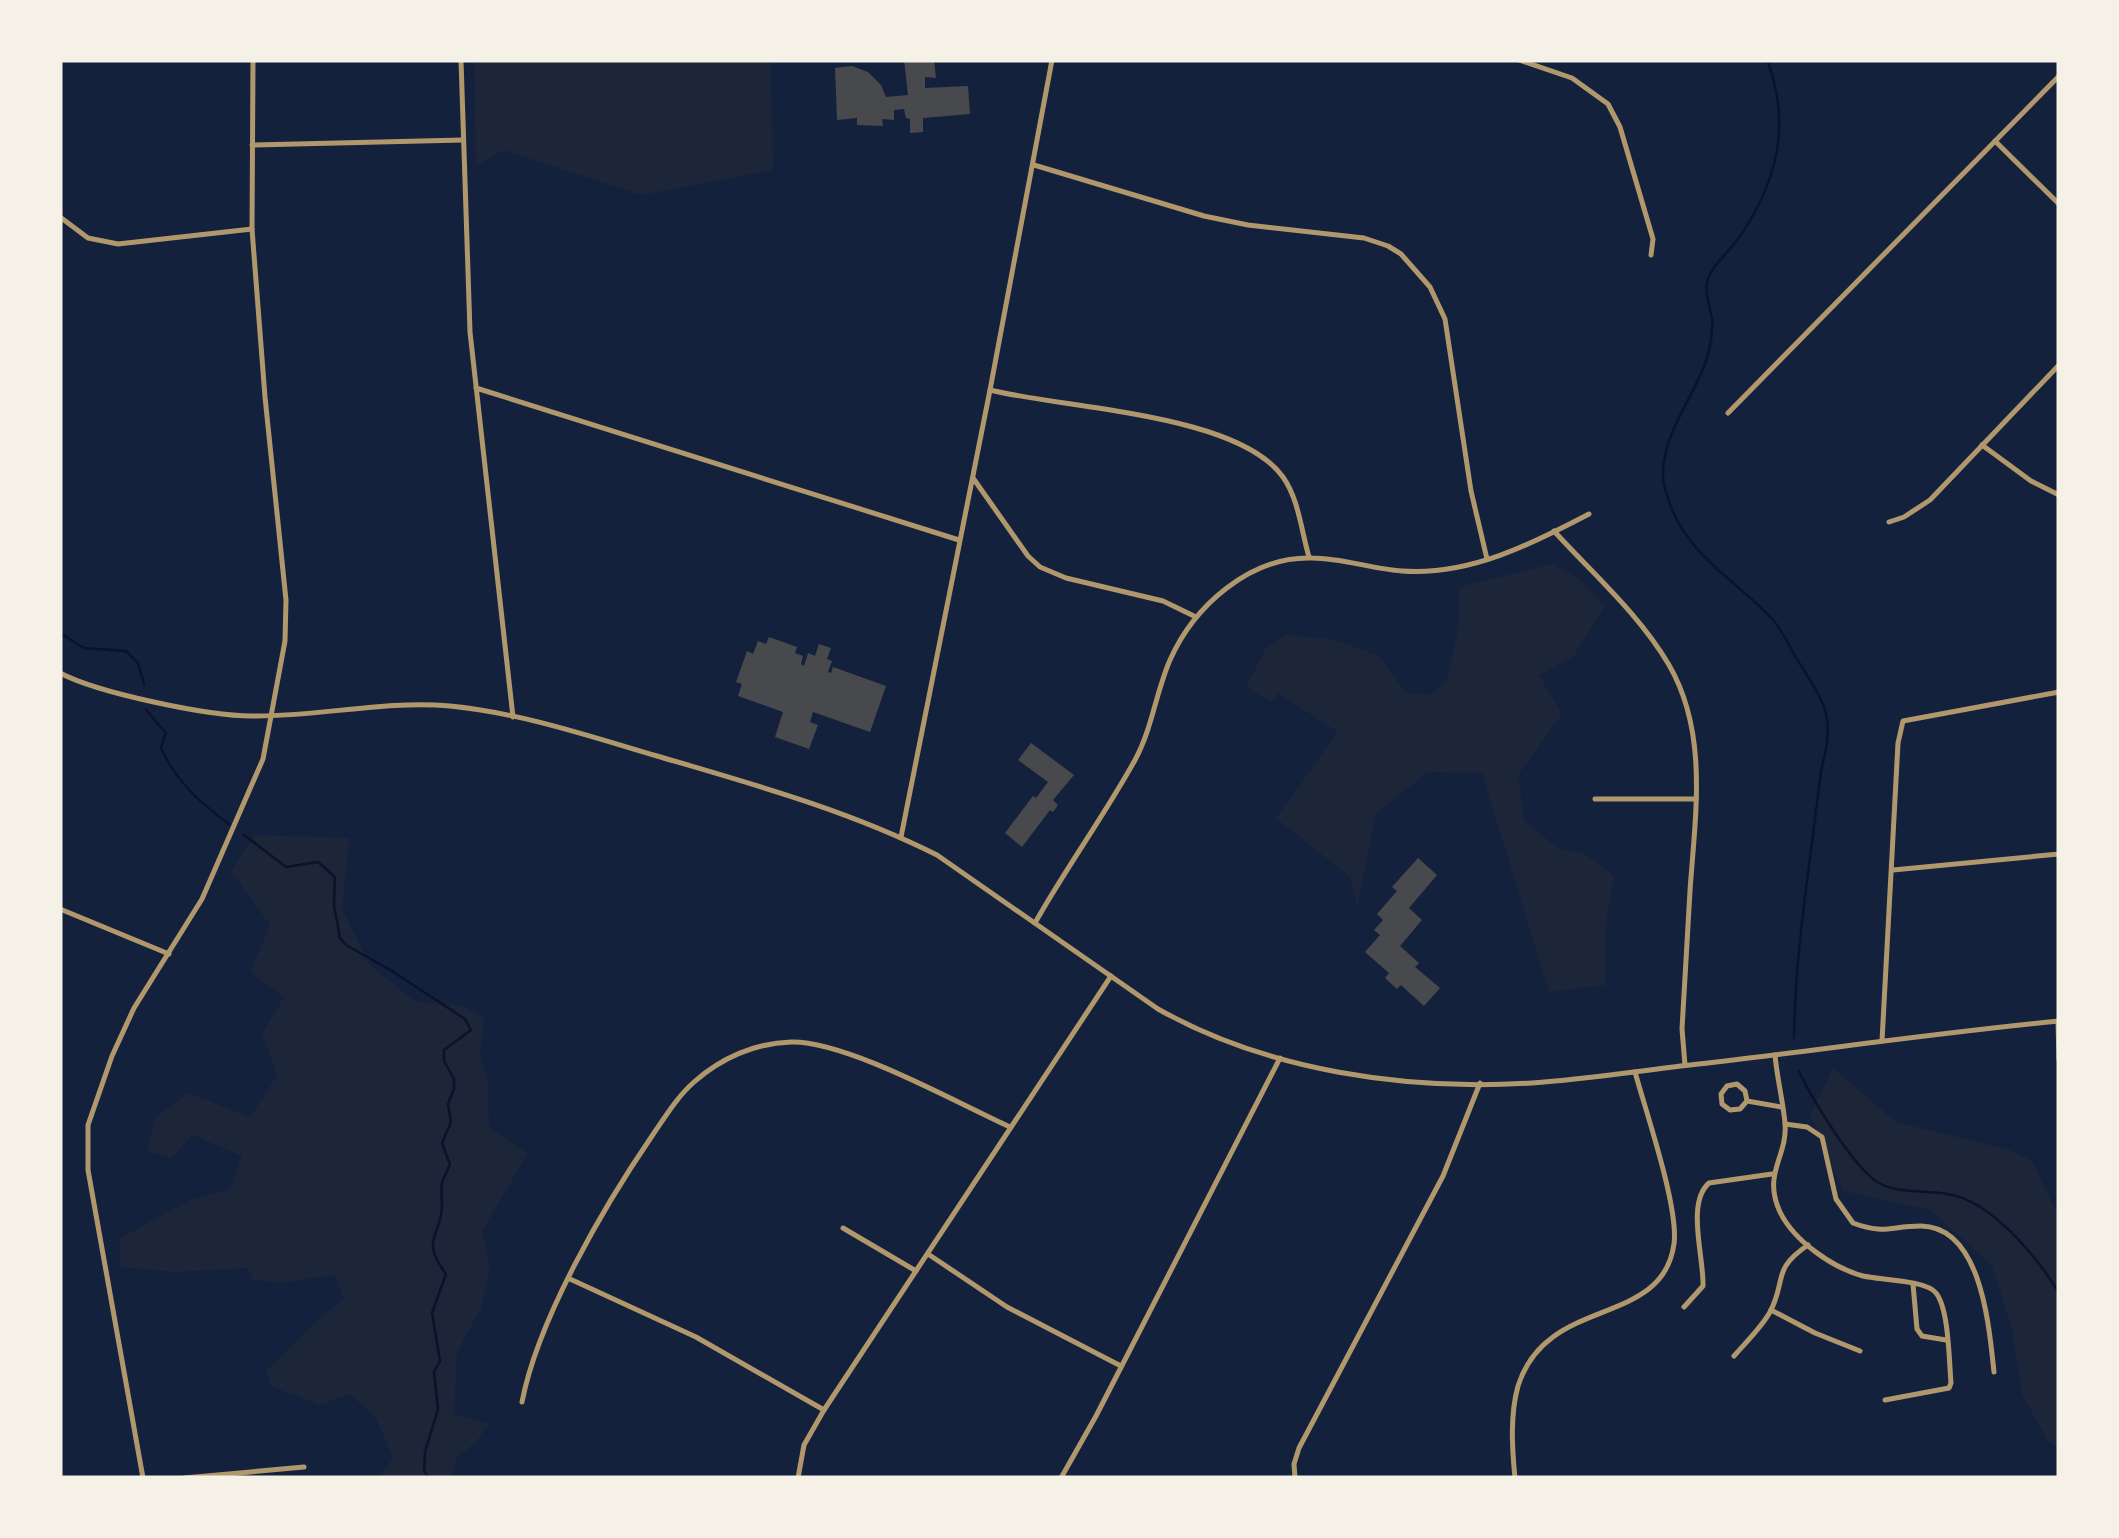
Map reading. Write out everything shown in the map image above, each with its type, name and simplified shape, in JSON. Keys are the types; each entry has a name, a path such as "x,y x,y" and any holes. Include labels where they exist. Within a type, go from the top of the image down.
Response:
{"street":[{"path":"143,1478 88,1170 87,1142 92,1109 134,1008 202,900 263,759 285,641 286,600 252,229 253,60"},
{"path":"461,60 467,288 513,717"},
{"path":"901,837 1052,60"},
{"path":"1519,60 1572,78 1594,91 1615,115 1653,239 1651,255"},
{"path":"1728,413 2059,76"},
{"path":"252,146 463,140"},
{"path":"1995,141 2059,204"},
{"path":"1034,165 1204,216 1364,238 1401,254 1430,286 1446,319 1471,492 1487,559"},
{"path":"60,217 88,238 118,244 252,229"},
{"path":"1889,522 1922,506 2059,365"},
{"path":"476,388 959,540"},
{"path":"990,390 1196,428 1240,444 1270,463 1288,484 1309,557"},
{"path":"1982,445 2031,482 2059,495"},
{"path":"972,478 1040,567 1066,578 1163,601 1196,617"},
{"path":"1035,923 1136,760 1170,660 1196,617 1216,596 1247,575 1309,557 1422,572 1454,570 1590,514"},
{"path":"1554,531 1616,597 1670,667 1690,720 1696,799 1682,1029 1685,1065"},
{"path":"60,672 77,682 193,708 251,716 448,706 513,717 763,787 901,837 960,870 1192,1028 1280,1058 1396,1079 1534,1082 2059,1022 2059,1060"},
{"path":"1882,1041 1898,743 1903,722 2059,692"},
{"path":"1595,799 1696,799"},
{"path":"1892,870 2059,854"},
{"path":"60,909 169,954"},
{"path":"798,1478 804,1445 824,1410 1112,976"},
{"path":"522,1402 534,1360 600,1219 676,1101 707,1071 737,1054 758,1046 791,1042 832,1048 1010,1127"},
{"path":"1774,1055 1785,1124 1772,1174 1780,1212 1808,1244 1834,1264 1861,1275 1930,1287 1940,1298 1949,1388 1945,1392 1885,1400"},
{"path":"1061,1478 1280,1058"},
{"path":"1515,1478 1515,1400 1521,1380 1538,1352 1564,1328 1650,1290 1662,1277 1672,1252 1673,1214 1635,1071"},
{"path":"1295,1478 1298,1448 1443,1176 1480,1083"},
{"path":"1737,1084 1745,1091 1746,1101 1740,1109 1730,1110 1722,1104 1721,1094 1727,1086 1737,1084"},
{"path":"1746,1101 1781,1107"},
{"path":"1785,1124 1808,1127 1822,1136 1836,1199 1853,1223 1888,1232 1920,1226 1945,1231 1954,1238 1979,1284 1994,1372"},
{"path":"1684,1306 1703,1286 1697,1203 1702,1188 1709,1182 1772,1174"},
{"path":"843,1228 916,1272"},
{"path":"1734,1356 1771,1310 1787,1260 1808,1244"},
{"path":"928,1254 1007,1307 1120,1365"},
{"path":"570,1279 696,1337 824,1410"},
{"path":"1913,1284 1917,1329 1922,1336 1946,1340"},
{"path":"1771,1310 1860,1351"},
{"path":"184,1478 304,1467"}],"shaded area":[{"path":"474,60 774,60 773,170 641,195 504,150 476,166"},
{"path":"1552,564 1578,578 1605,606 1573,657 1539,675 1562,714 1518,775 1524,820 1559,849 1584,853 1614,876 1605,930 1606,985 1549,992 1482,773 1428,772 1376,813 1357,909 1350,877 1276,818 1338,732 1278,693 1271,702 1246,687 1266,648 1285,635 1332,639 1379,656 1406,693 1430,695 1447,680 1458,629 1459,587"},
{"path":"255,835 349,838 342,909 370,965 416,1002 462,1006 484,1017 480,1055 488,1082 489,1128 528,1153 482,1231 490,1268 481,1308 457,1352 454,1414 489,1424 476,1442 456,1458 452,1478 379,1478 393,1458 375,1416 349,1394 320,1405 271,1386 266,1370 344,1299 334,1275 279,1283 253,1280 248,1268 176,1272 120,1267 120,1238 190,1200 230,1190 242,1156 192,1135 172,1158 147,1151 155,1118 188,1093 250,1117 277,1076 262,1033 284,997 250,972 270,925 231,871"},
{"path":"1833,1068 1896,1122 2010,1150 2032,1161 2059,1217 2059,1447 2049,1443 2022,1394 2012,1329 1992,1265 1930,1210 1843,1191 1810,1115"}],"building":[{"path":"904,60 934,60 936,78 925,77 925,88 968,86 970,114 923,118 923,132 910,133 910,119 904,109 894,110 894,120 882,119 883,126 857,125 857,118 837,120 835,68 852,66 868,72 886,97 908,95"},
{"path":"769,637 797,647 795,653 803,656 804,666 808,653 815,656 819,644 831,648 828,672 833,667 886,686 870,732 813,712 810,722 818,725 809,749 775,737 783,712 738,696 742,684 736,682 747,651 753,654 758,641 766,644"},
{"path":"1031,743 1074,775 1053,800 1058,805 1053,812 1050,810 1022,847 1005,833 1048,782 1018,760"},
{"path":"1418,858 1437,875 1409,908 1422,920 1400,946 1419,963 1415,967 1440,988 1424,1006 1401,985 1397,989 1385,978 1389,973 1365,952 1380,935 1374,930 1383,920 1377,914 1397,891 1392,887"}],"waterway":[{"path":"1767,60 1775,84 1779,130 1771,175 1751,218 1707,282 1712,324 1709,349 1669,441 1663,476 1671,507 1690,541 1776,624 1826,713 1828,738 1800,937 1794,1038"},
{"path":"60,633 84,648 126,651 138,663 144,684"},
{"path":"146,710 166,733 161,748 181,781 229,824"},
{"path":"244,835 286,867 318,862 335,877 334,905 340,938 346,945 465,1019 471,1030 444,1050 454,1089 448,1104 451,1122 442,1143 450,1165 442,1184 441,1215 433,1245 446,1274 432,1313 440,1361 434,1372 438,1409 425,1452 424,1470 428,1478"},
{"path":"1799,1071 1834,1132 1869,1175 1887,1186 1947,1194 1980,1207 2025,1247 2059,1293"}]}
